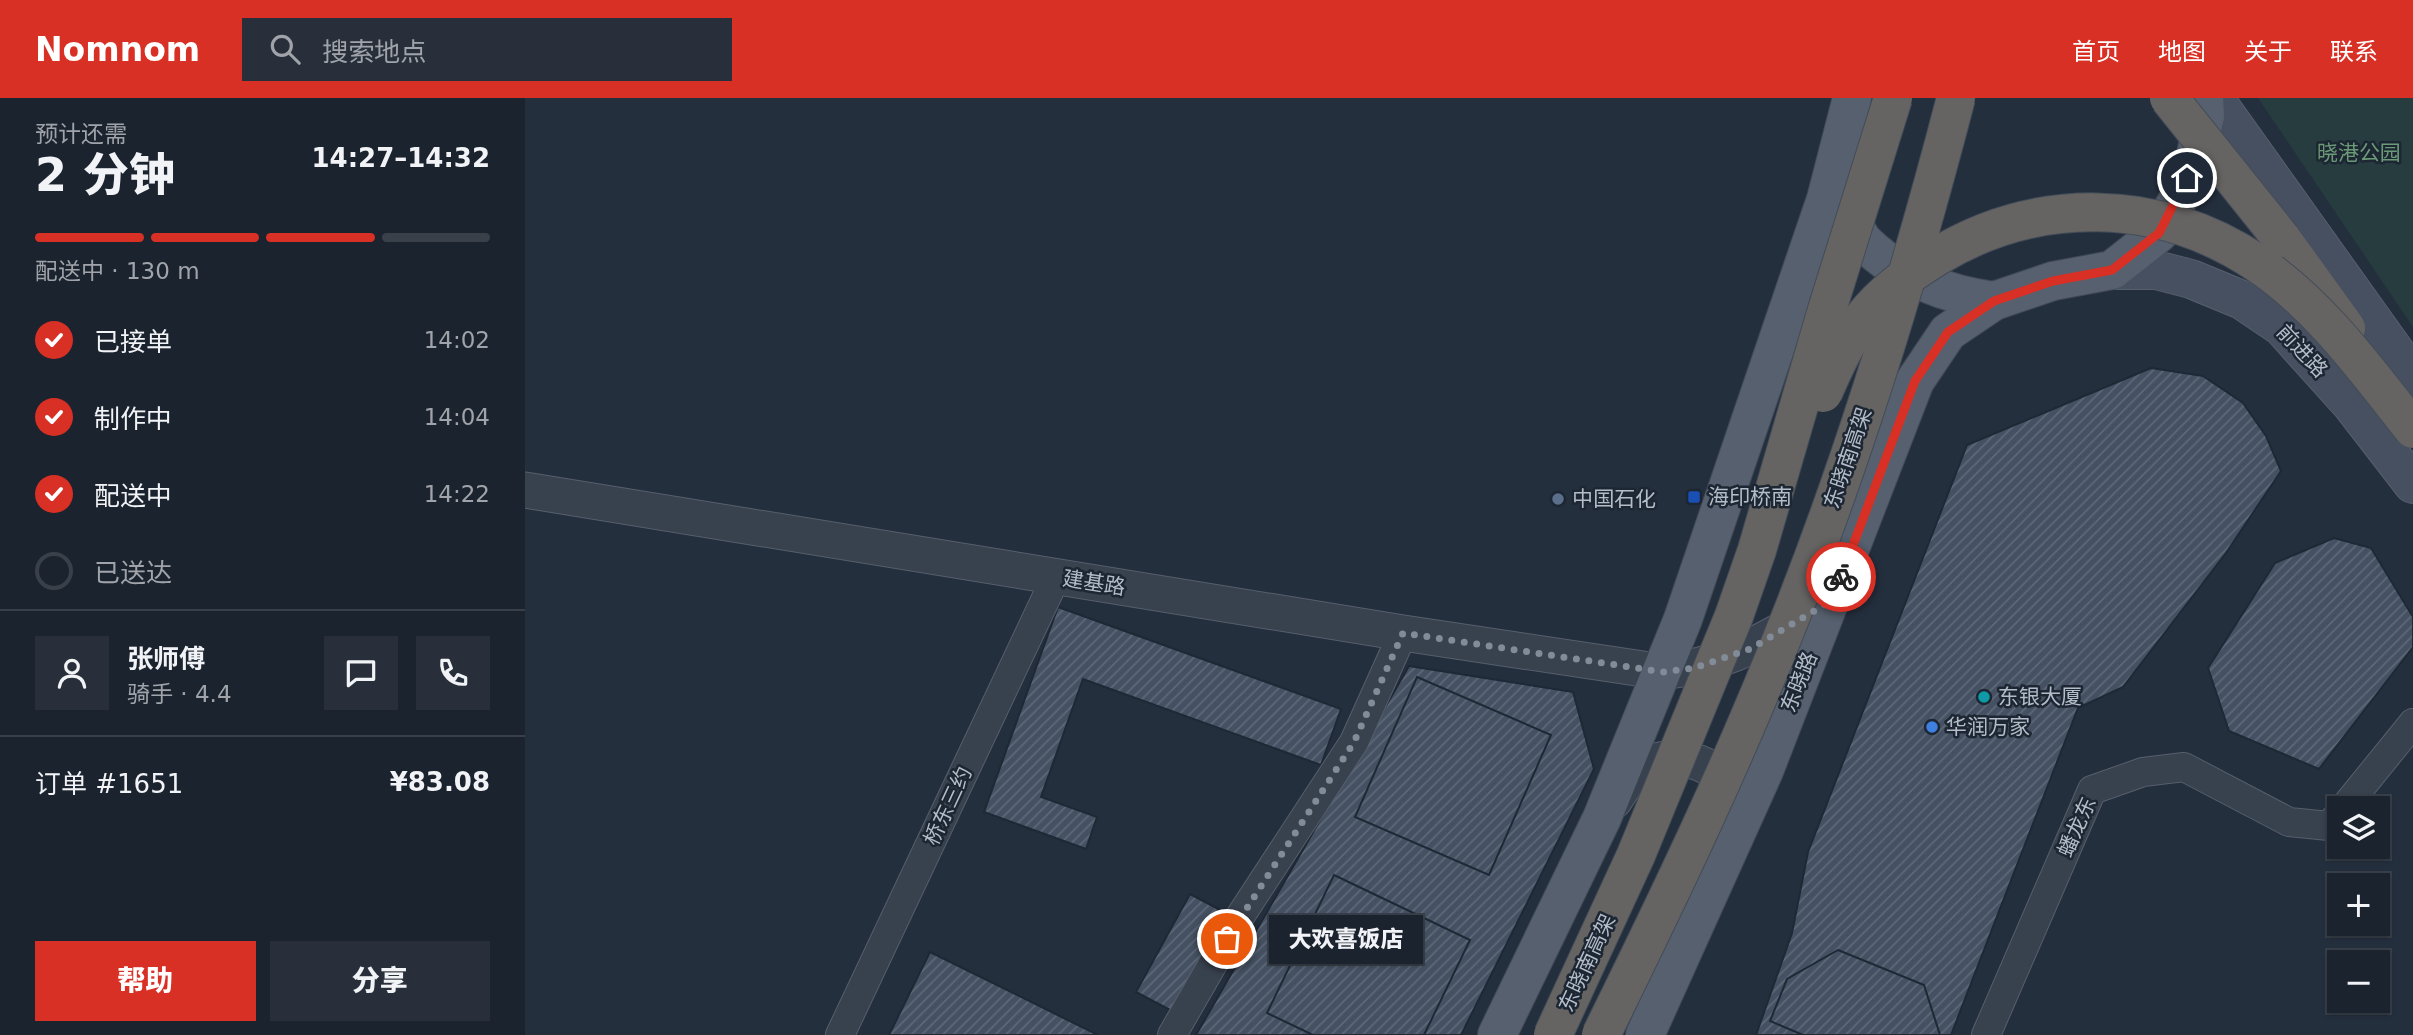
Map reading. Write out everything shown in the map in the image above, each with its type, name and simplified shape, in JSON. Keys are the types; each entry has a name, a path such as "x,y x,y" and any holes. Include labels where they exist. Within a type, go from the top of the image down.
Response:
{"highway":[{"name":"东晓南高架","path":"1553,1035 1665,787 1758,550 1893,98"},
{"name":"东晓南高架","path":"1601,1035 1688,857 1794,609 1851,452 1956,98"},
{"path":"2169,98 2281,237 2413,421"},
{"path":"1758,550 1833,368 1864,317 1886,293 1950,248 1978,233 2043,216 2107,210 2143,215 2172,222 2232,248 2283,282 2332,330 2413,429"}],"main road":[{"path":"1497,1035 1602,818 1663,672 1706,555 1826,199 1851,98"},
{"name":"东晓路","path":"1645,1035 1737,835 1915,381 1948,332 1994,301 2053,281 2112,270 2159,233 2181,194 2194,162 2205,116 2204,98"},
{"path":"2214,98 2413,377"},
{"path":"1837,155 1844,197 1863,242 1930,286 1957,296 1994,301"},
{"name":"前进路","path":"2112,270 2156,270 2191,279 2242,300 2282,327 2351,405 2413,484"}],"street":[{"name":"建基路","path":"525,490 1403,633 1663,672 1694,668 1750,649 1831,601"},
{"name":"桥东三约","path":"840,1035 1056,577"},
{"path":"1172,1035 1241,915 1354,742 1403,633"},
{"path":"2354,796 2413,723"},
{"path":"1602,818 1631,776 1640,768 1662,759 1683,759 1710,768 1728,783 1736,808 1737,835"},
{"name":"蟠龙东","path":"1986,1035 2092,790 2143,772 2184,767 2290,822 2327,826"}],"green space":[{"name":"晓港公园","path":"2258,98 2413,98 2413,327"}],"building":[{"name":"东银大厦","path":"2151,368 2203,376 2243,403 2266,436 2281,471 2226,553 2123,687 2078,708 1951,1035 1756,1035 1792,933 1808,852 1967,445"},
{"path":"2334,538 2371,548 2413,617 2413,647 2319,769 2229,731 2208,668 2275,563"},
{"path":"1058,607 1341,709 1321,765 1083,679 1041,797 1097,817 1086,849 984,812"},
{"path":"1409,666 1573,692 1594,769 1461,1035 1196,1035"},
{"path":"1417,677 1551,735 1489,875 1355,817"},
{"path":"1334,875 1470,940 1424,1035 1313,1035 1267,1013"},
{"path":"1190,894 1226,913 1172,1011 1136,992"},
{"path":"1838,950 1924,985 1940,1035 1803,1035 1770,1021 1787,979"},
{"path":"930,952 1098,1035 889,1035"}],"way so far":[{"path":"1227,939 1354,742 1403,633 1663,672 1694,668 1750,649 1831,601 1841,577"}],"place":[{"name":"海印桥南","path":"1694,497"},
{"name":"中国石化","path":"1558,499"},
{"name":"东银大厦","path":"1984,697"},
{"name":"华润万家","path":"1932,727"},
{"name":"大欢喜饭店","path":"1227,939"}],"route":[{"path":"1841,577 1915,381 1948,332 1994,301 2053,281 2112,270 2159,233 2187,178"}]}
